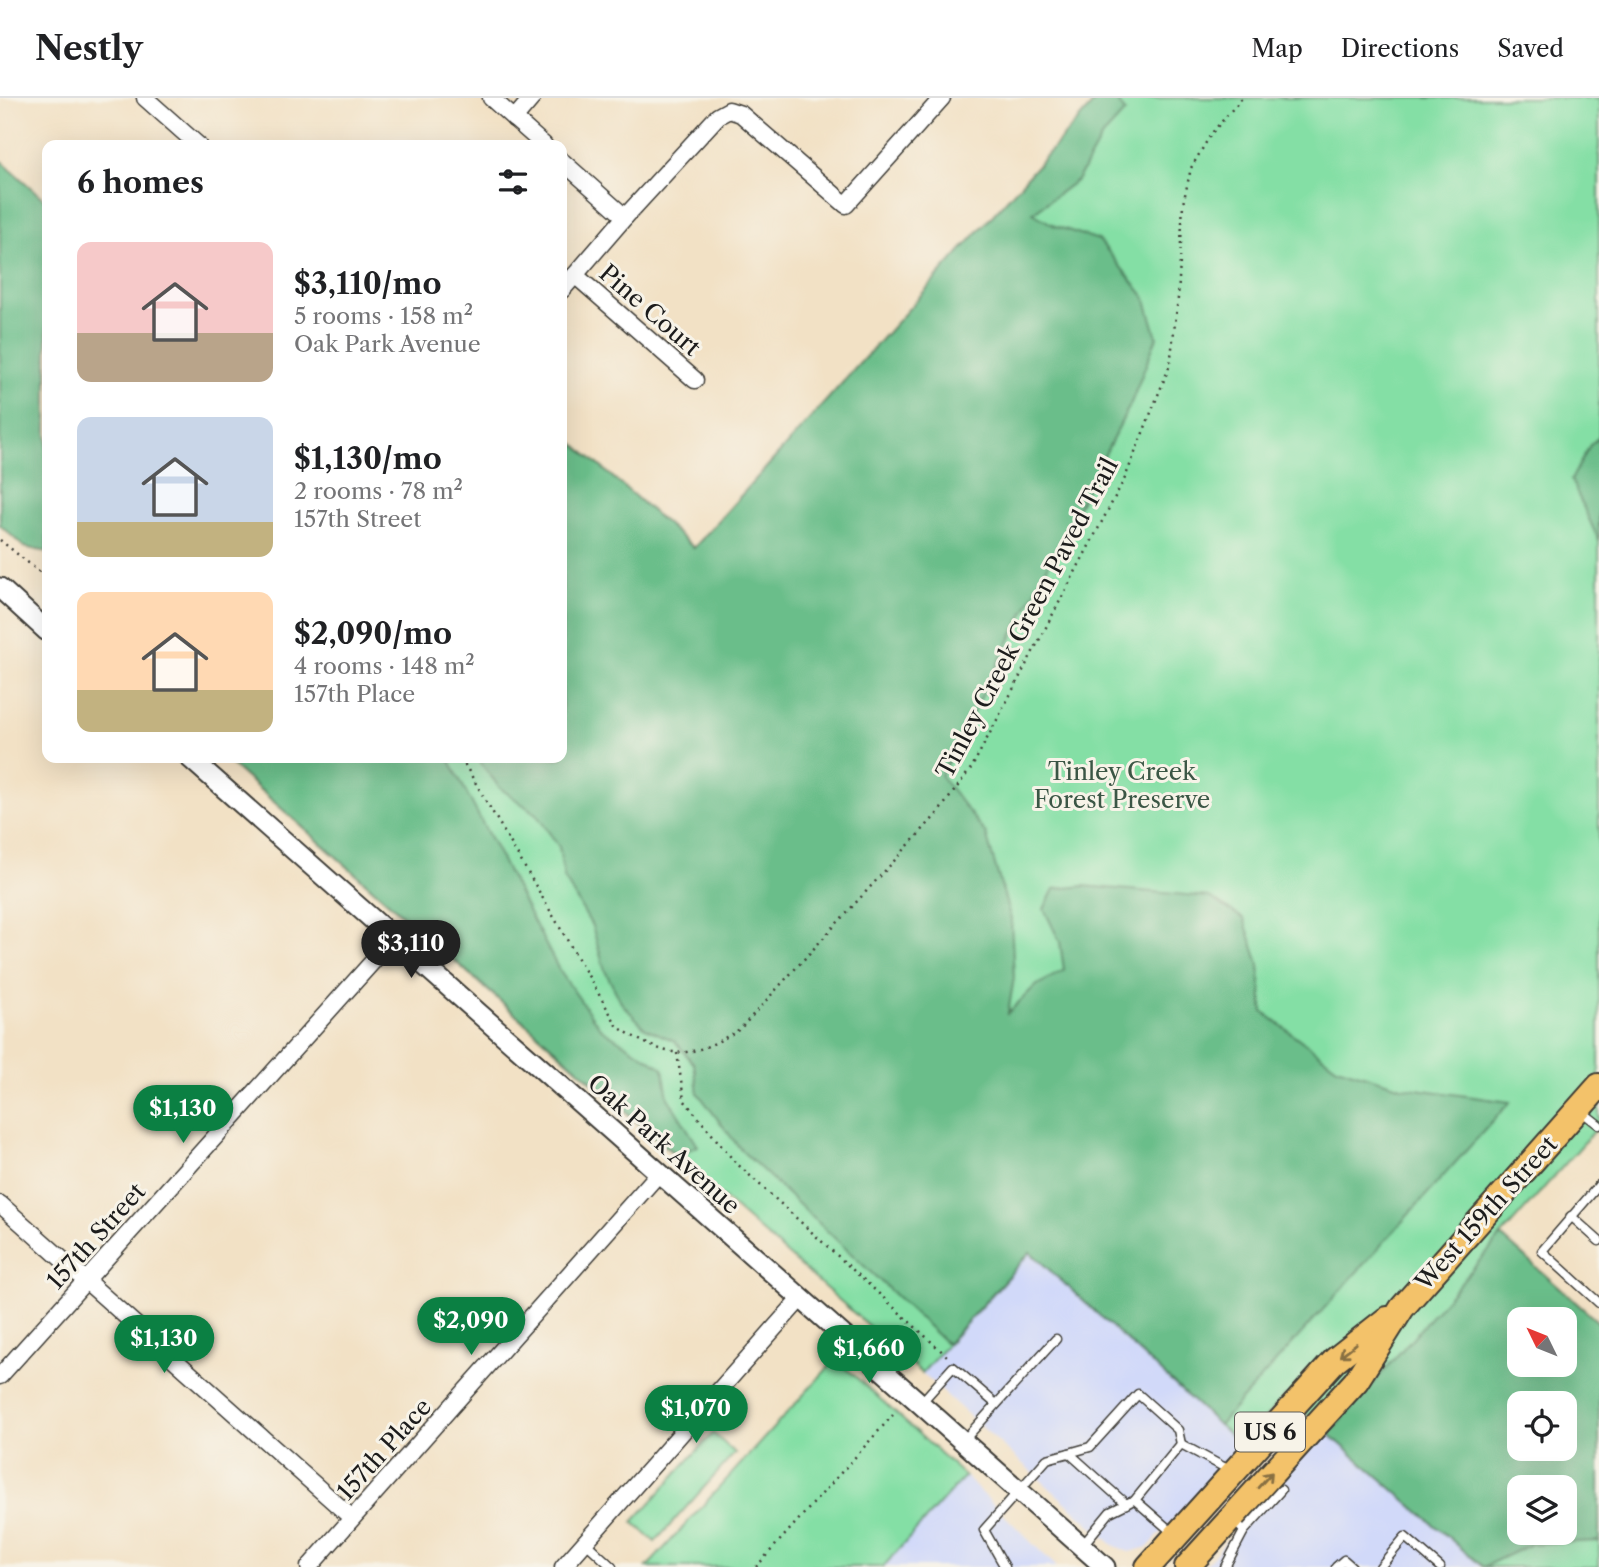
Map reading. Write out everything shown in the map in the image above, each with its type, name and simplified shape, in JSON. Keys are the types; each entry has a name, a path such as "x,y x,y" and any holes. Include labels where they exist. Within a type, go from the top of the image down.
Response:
{"main road":[{"name":"West 159th Street","path":"1187,1567 1238,1524 1356,1381 1402,1308 1599,1086"},
{"name":"West 159th Street","path":"1148,1567 1335,1360 1402,1308"}],"street":[{"path":"145,98 192,140"},
{"path":"491,98 538,140"},
{"path":"514,118 532,98"},
{"path":"567,284 718,116 729,110 741,114 846,205 942,98"},
{"path":"567,165 625,217"},
{"name":"Pine Court","path":"575,275 695,380"},
{"path":"0,588 42,626"},
{"name":"Oak Park Avenue","path":"196,763 1105,1567"},
{"name":"157th Street","path":"0,1376 394,938"},
{"name":"157th Place","path":"309,1567 660,1172"},
{"path":"0,1204 352,1518"},
{"path":"563,1567 801,1298"}],"lane":[{"path":"1579,1109 1599,1125"},
{"path":"1599,1185 1542,1251 1599,1303"},
{"path":"1571,1216 1598,1238"},
{"path":"963,1441 1056,1339"},
{"path":"920,1404 953,1367 996,1404"},
{"path":"1005,1567 984,1530 1047,1459 1090,1447 1138,1394 1178,1430 1181,1444 1233,1473"},
{"path":"1082,1546 1110,1512 1135,1500 1181,1444"},
{"path":"1069,1453 1126,1504"},
{"path":"1225,1567 1236,1551 1238,1524 1281,1490"},
{"path":"1135,1500 1176,1536"},
{"path":"1380,1567 1405,1536 1440,1567"},
{"path":"585,1542 612,1567"},
{"path":"1336,1567 1343,1560 1352,1567"}],"path":[{"name":"Tinley Creek Green Paved Trail","path":"464,763 618,1027 648,1047 677,1053 708,1049 740,1029 938,813 972,767 1125,478 1170,365 1178,298 1183,204 1191,168 1211,134 1242,98"},
{"path":"0,540 42,575"},
{"path":"677,1053 684,1100 734,1161 947,1354 953,1367"},
{"path":"756,1567 893,1415"}],"shaded area":[{"path":"1030,1252 1241,1445 1148,1547 1129,1552 1113,1545 922,1373"},
{"path":"1323,1429 1483,1567 1204,1567"},
{"path":"965,1476 1032,1543 1057,1567 883,1567"}],"green space":[{"name":"Tinley Creek Forest Preserve","path":"1098,98 1599,98 1599,1126 1501,1236 1599,1323 1599,1567 1483,1567 1285,1396 1241,1445 1030,1252 922,1373 230,763 567,763 567,437 694,548"},
{"path":"1098,98 1115,98 1125,112 1101,138 1078,179 1033,213 1055,226 1099,240 1145,297 1157,337 1131,403 941,776 986,834 1011,919 1014,978 1008,1013 1034,987 1064,970 1060,942 1044,909 1054,889 1084,886 1209,897 1244,919 1259,964 1263,1012 1337,1067 1402,1087 1510,1102 1219,1425 1030,1252 947,1344 741,1150 698,1093 694,1064 675,1041 645,1028 622,1004 605,971 592,926 564,878 559,847 536,814 500,788 481,763 567,763 567,437 694,548"},
{"path":"0,160 42,198 42,551 24,547 0,525"},
{"path":"1599,437 1599,541 1571,480 1590,445"},
{"path":"230,763 451,763 559,970 600,1028 663,1068 668,1098 698,1146 676,1155"},
{"path":"1501,1236 1599,1323 1599,1541 1577,1542 1577,1475 1507,1475 1507,1545 1529,1545 1483,1567 1329,1434"},
{"path":"836,1359 965,1476 883,1567 647,1567"},
{"path":"713,1433 735,1453 655,1542 633,1522"}]}
